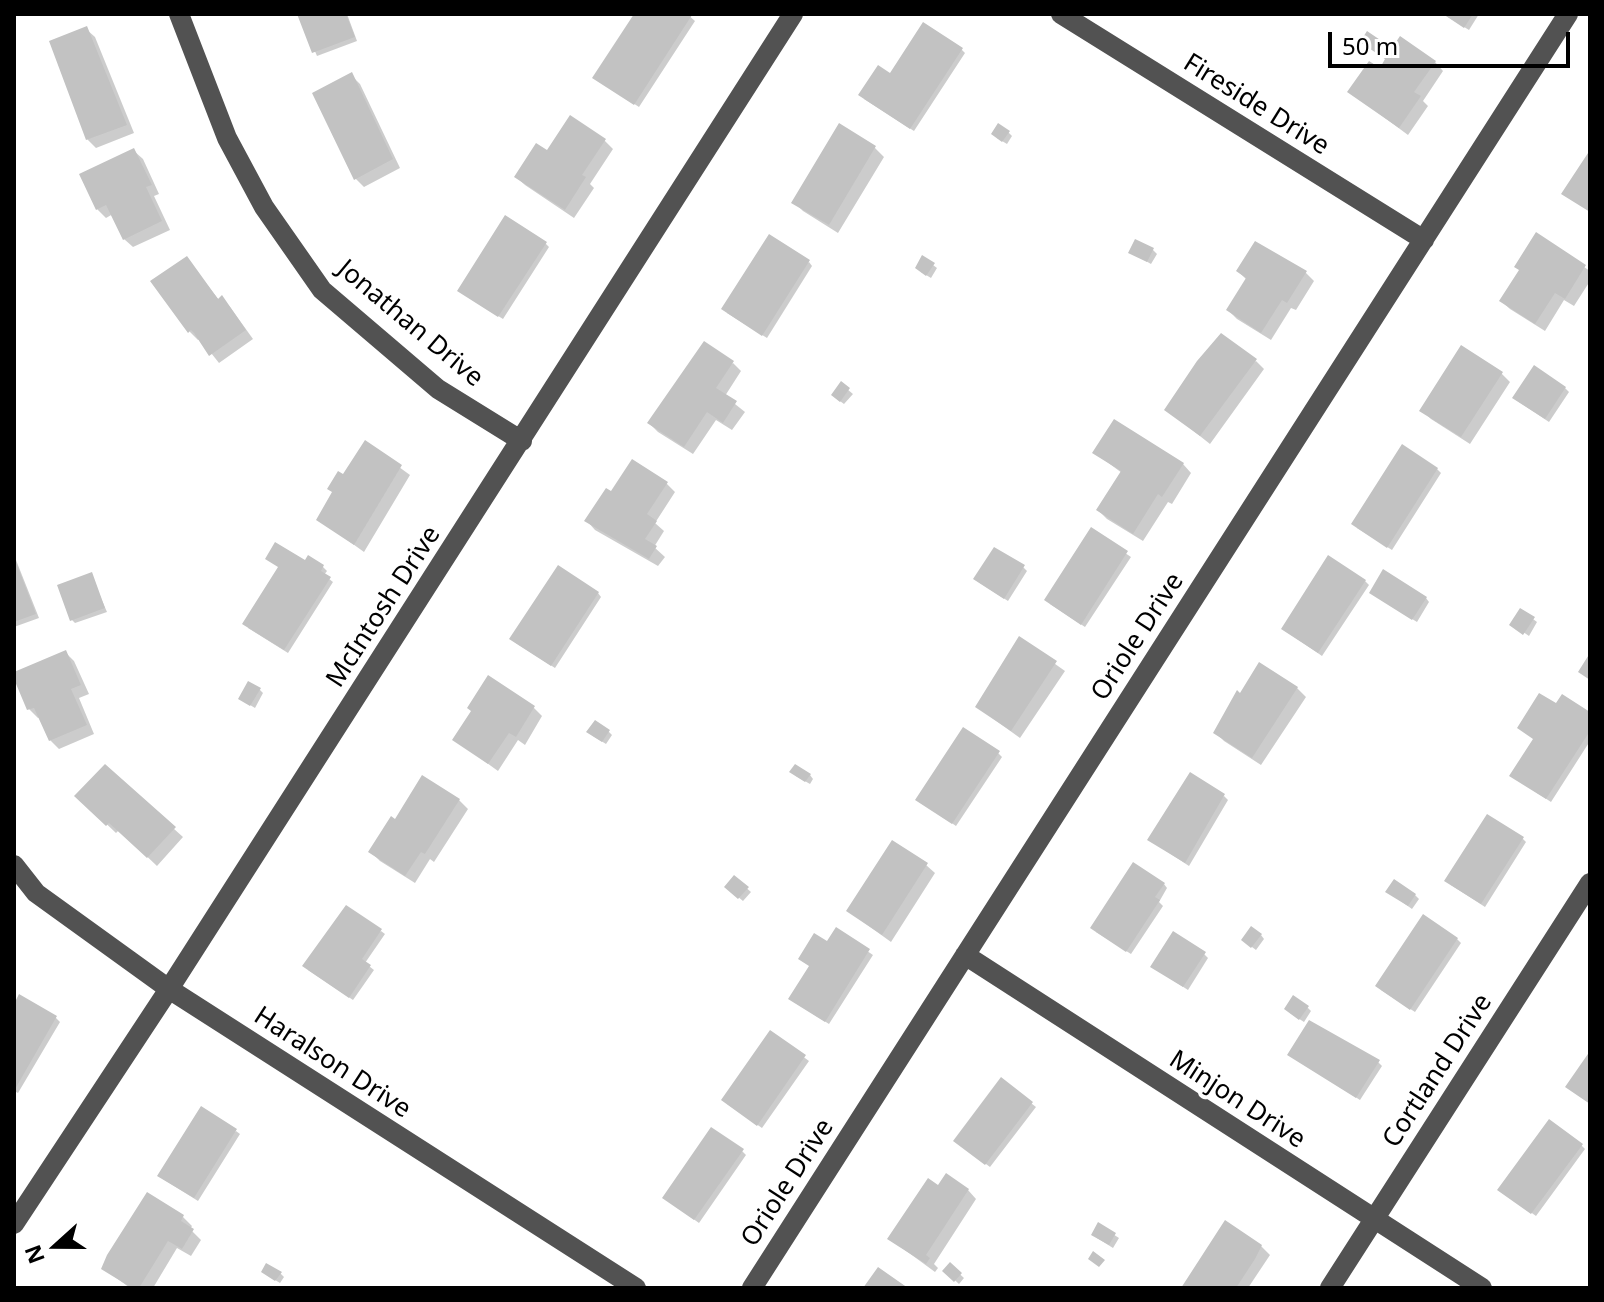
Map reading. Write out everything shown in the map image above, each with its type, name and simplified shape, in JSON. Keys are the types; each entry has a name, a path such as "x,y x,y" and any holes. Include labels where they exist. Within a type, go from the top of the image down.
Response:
{"street":[{"name":"Jonathan Drive","path":"179,14 227,138 264,207 322,290 438,389 522,441"},
{"name":"McIntosh Drive","path":"14,1224 522,441 793,14"},
{"name":"Fireside Drive","path":"1061,14 1424,240"},
{"name":"Oriole Drive","path":"752,1288 1568,14"},
{"name":"Haralson Drive","path":"14,865 36,893 169,989 636,1288"},
{"name":"Cortland Drive","path":"1330,1288 1590,883"},
{"name":"Minjon Drive","path":"965,955 1482,1288"}],"building":[{"path":"297,14 346,14 355,37 312,53"},
{"path":"634,14 692,15 634,105 592,78"},
{"path":"1443,14 1473,14 1464,28"},
{"path":"923,22 963,48 910,129 858,95 878,65 890,73"},
{"path":"87,26 127,125 86,140 49,41"},
{"path":"1367,31 1392,48 1400,36 1436,61 1414,92 1421,96 1399,128 1347,92 1369,61 1380,68 1385,59 1360,42"},
{"path":"352,72 393,159 354,180 312,93"},
{"path":"570,115 606,139 582,175 586,177 565,210 514,177 536,143 547,150"},
{"path":"839,123 876,146 829,225 791,203"},
{"path":"998,123 1010,131 1002,142 991,134"},
{"path":"134,148 152,185 146,187 162,221 123,240 106,205 96,210 79,174"},
{"path":"1590,150 1590,212 1561,194"},
{"path":"505,215 547,242 498,317 457,291"},
{"path":"1536,232 1586,265 1565,299 1555,293 1535,324 1499,301 1519,270 1514,267"},
{"path":"769,234 810,260 762,336 721,309"},
{"path":"1135,239 1154,248 1147,262 1128,253"},
{"path":"1255,241 1307,271 1287,303 1282,300 1261,333 1226,310 1246,278 1236,271"},
{"path":"922,255 935,263 926,276 915,268"},
{"path":"187,256 218,299 222,295 246,330 209,356 194,333 191,330 188,333 150,281"},
{"path":"1221,333 1257,359 1200,436 1164,410 1197,361"},
{"path":"704,341 734,361 716,388 737,401 723,423 707,412 684,447 647,423"},
{"path":"1461,345 1503,372 1461,437 1419,411"},
{"path":"1534,365 1566,387 1545,419 1512,398"},
{"path":"841,381 850,388 840,402 831,395"},
{"path":"1114,419 1184,463 1162,497 1158,494 1133,534 1096,510 1121,471 1092,453"},
{"path":"365,440 402,465 354,545 316,520 332,492 327,489 338,471 343,474"},
{"path":"1402,444 1438,468 1387,548 1351,524"},
{"path":"632,459 668,482 647,514 657,521 645,539 657,546 649,559 584,521 606,488 611,491"},
{"path":"1091,527 1128,551 1081,625 1044,600"},
{"path":"275,542 305,560 308,555 324,565 321,571 331,577 284,650 242,624 278,567 265,559"},
{"path":"994,547 1025,565 1004,599 973,579"},
{"path":"1328,555 1366,580 1318,653 1281,629"},
{"path":"14,557 36,614 14,622"},
{"path":"558,565 599,592 551,666 509,639"},
{"path":"1383,569 1427,597 1412,620 1369,593"},
{"path":"92,572 105,608 70,621 57,585"},
{"path":"1520,608 1535,617 1523,635 1509,625"},
{"path":"1019,636 1057,661 1011,731 975,707"},
{"path":"66,650 81,685 71,689 87,725 49,741 34,708 27,710 14,672"},
{"path":"1590,653 1590,680 1578,672"},
{"path":"1259,662 1298,687 1252,758 1213,733 1237,690 1240,693"},
{"path":"488,675 535,706 516,737 509,733 488,764 452,740 471,711 467,708"},
{"path":"248,681 261,688 250,706 238,699"},
{"path":"1539,693 1556,703 1562,694 1590,712 1590,731 1546,799 1509,776 1533,739 1517,728"},
{"path":"595,720 610,730 602,742 586,732"},
{"path":"963,727 1000,751 952,824 915,800"},
{"path":"105,764 176,827 147,858 74,796"},
{"path":"795,764 811,774 805,782 789,772"},
{"path":"1190,772 1225,794 1185,863 1147,840"},
{"path":"422,775 460,799 425,854 421,852 405,876 368,852 391,816 395,819"},
{"path":"1487,814 1524,837 1481,904 1444,881"},
{"path":"892,840 928,863 882,935 846,911"},
{"path":"1133,862 1165,883 1155,897 1160,900 1126,952 1090,928"},
{"path":"734,875 749,887 738,899 724,887"},
{"path":"1394,879 1416,894 1408,906 1385,892"},
{"path":"346,905 382,929 362,959 371,965 349,998 302,966"},
{"path":"1423,914 1458,938 1410,1010 1375,986"},
{"path":"1251,926 1262,934 1251,948 1241,940"},
{"path":"836,927 870,949 825,1022 788,999 809,966 798,959 814,933 827,941"},
{"path":"1173,931 1206,952 1183,987 1150,967"},
{"path":"19,994 57,1016 14,1091 14,1004"},
{"path":"1293,995 1309,1006 1299,1020 1284,1009"},
{"path":"1309,1020 1380,1060 1356,1098 1287,1055"},
{"path":"770,1030 806,1055 757,1126 721,1100"},
{"path":"1590,1051 1590,1104 1565,1087"},
{"path":"1001,1077 1033,1102 985,1165 953,1141"},
{"path":"201,1106 237,1129 194,1198 157,1176"},
{"path":"1549,1119 1583,1144 1531,1214 1497,1190"},
{"path":"711,1127 744,1149 694,1220 662,1198"},
{"path":"946,1173 969,1189 926,1255 930,1258 926,1264 887,1239 928,1178 938,1185"},
{"path":"147,1192 184,1215 181,1221 194,1229 182,1249 168,1241 139,1288 132,1288 101,1269"},
{"path":"1225,1220 1262,1245 1255,1259 1236,1288 1181,1288"},
{"path":"1098,1222 1116,1233 1109,1245 1091,1235"},
{"path":"1093,1251 1105,1260 1099,1267 1088,1259"},
{"path":"950,1262 962,1273 954,1282 942,1271"},
{"path":"266,1263 282,1272 275,1281 261,1272"},
{"path":"878,1267 908,1288 863,1288"}]}
